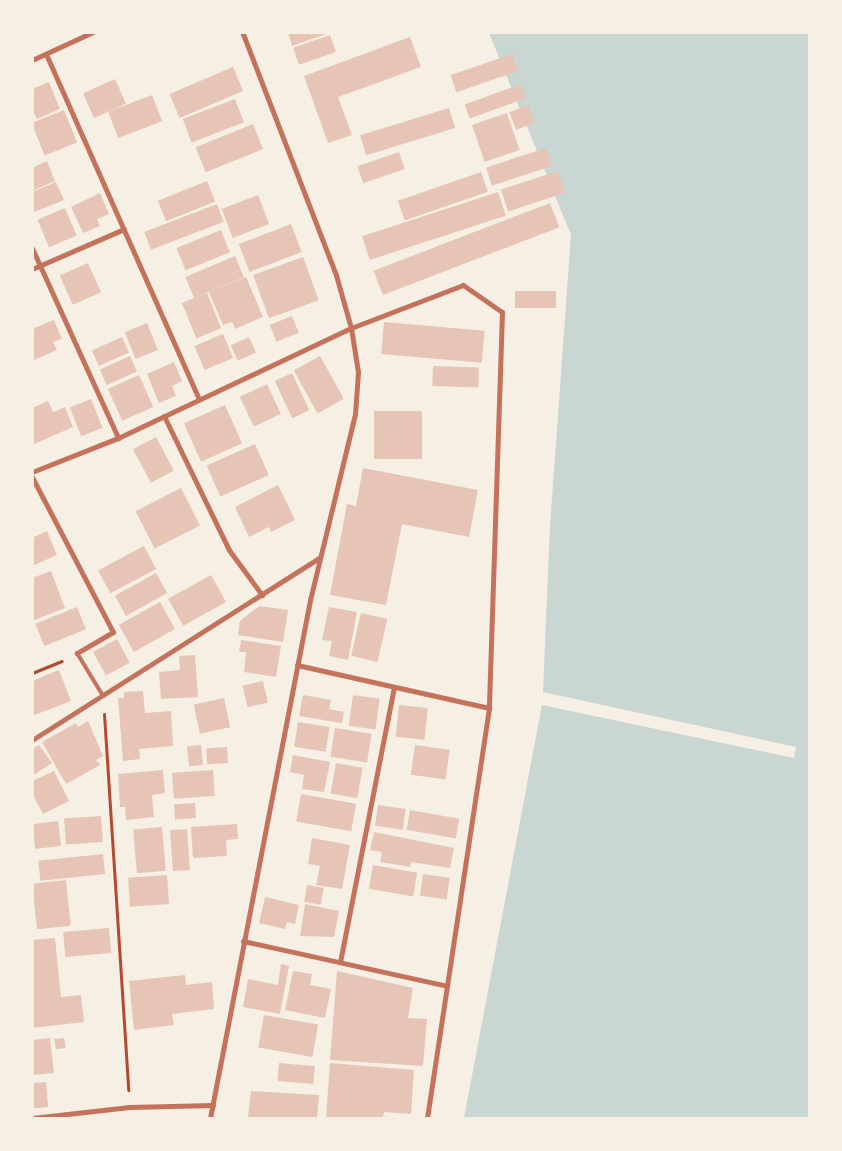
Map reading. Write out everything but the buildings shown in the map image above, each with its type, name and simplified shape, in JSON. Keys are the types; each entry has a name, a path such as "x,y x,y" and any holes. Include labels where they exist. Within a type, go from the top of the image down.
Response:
{"street":[{"path":"32,60 93,32"},
{"path":"210,1118 297,665 320,557 355,414 358,372 351,328 336,275 242,32"},
{"path":"46,54 199,400"},
{"path":"32,269 124,230"},
{"path":"32,248 118,438"},
{"path":"32,472 118,438 351,328 463,285 502,312 489,708 427,1118"},
{"path":"164,416 229,550 262,595"},
{"path":"32,477 113,632 77,653"},
{"path":"32,740 320,557"},
{"path":"297,665 489,708"},
{"path":"340,962 394,687"},
{"path":"244,941 447,986"},
{"path":"32,1118 129,1107 213,1105"}],"lane":[{"path":"77,653 103,696"}],"path":[{"path":"32,673 77,653"},
{"path":"103,696 129,1107"}],"shaded area":[{"path":"489,33 809,33 809,1118 464,1118 542,705 794,758 796,747 543,692 550,526 571,235"}]}
